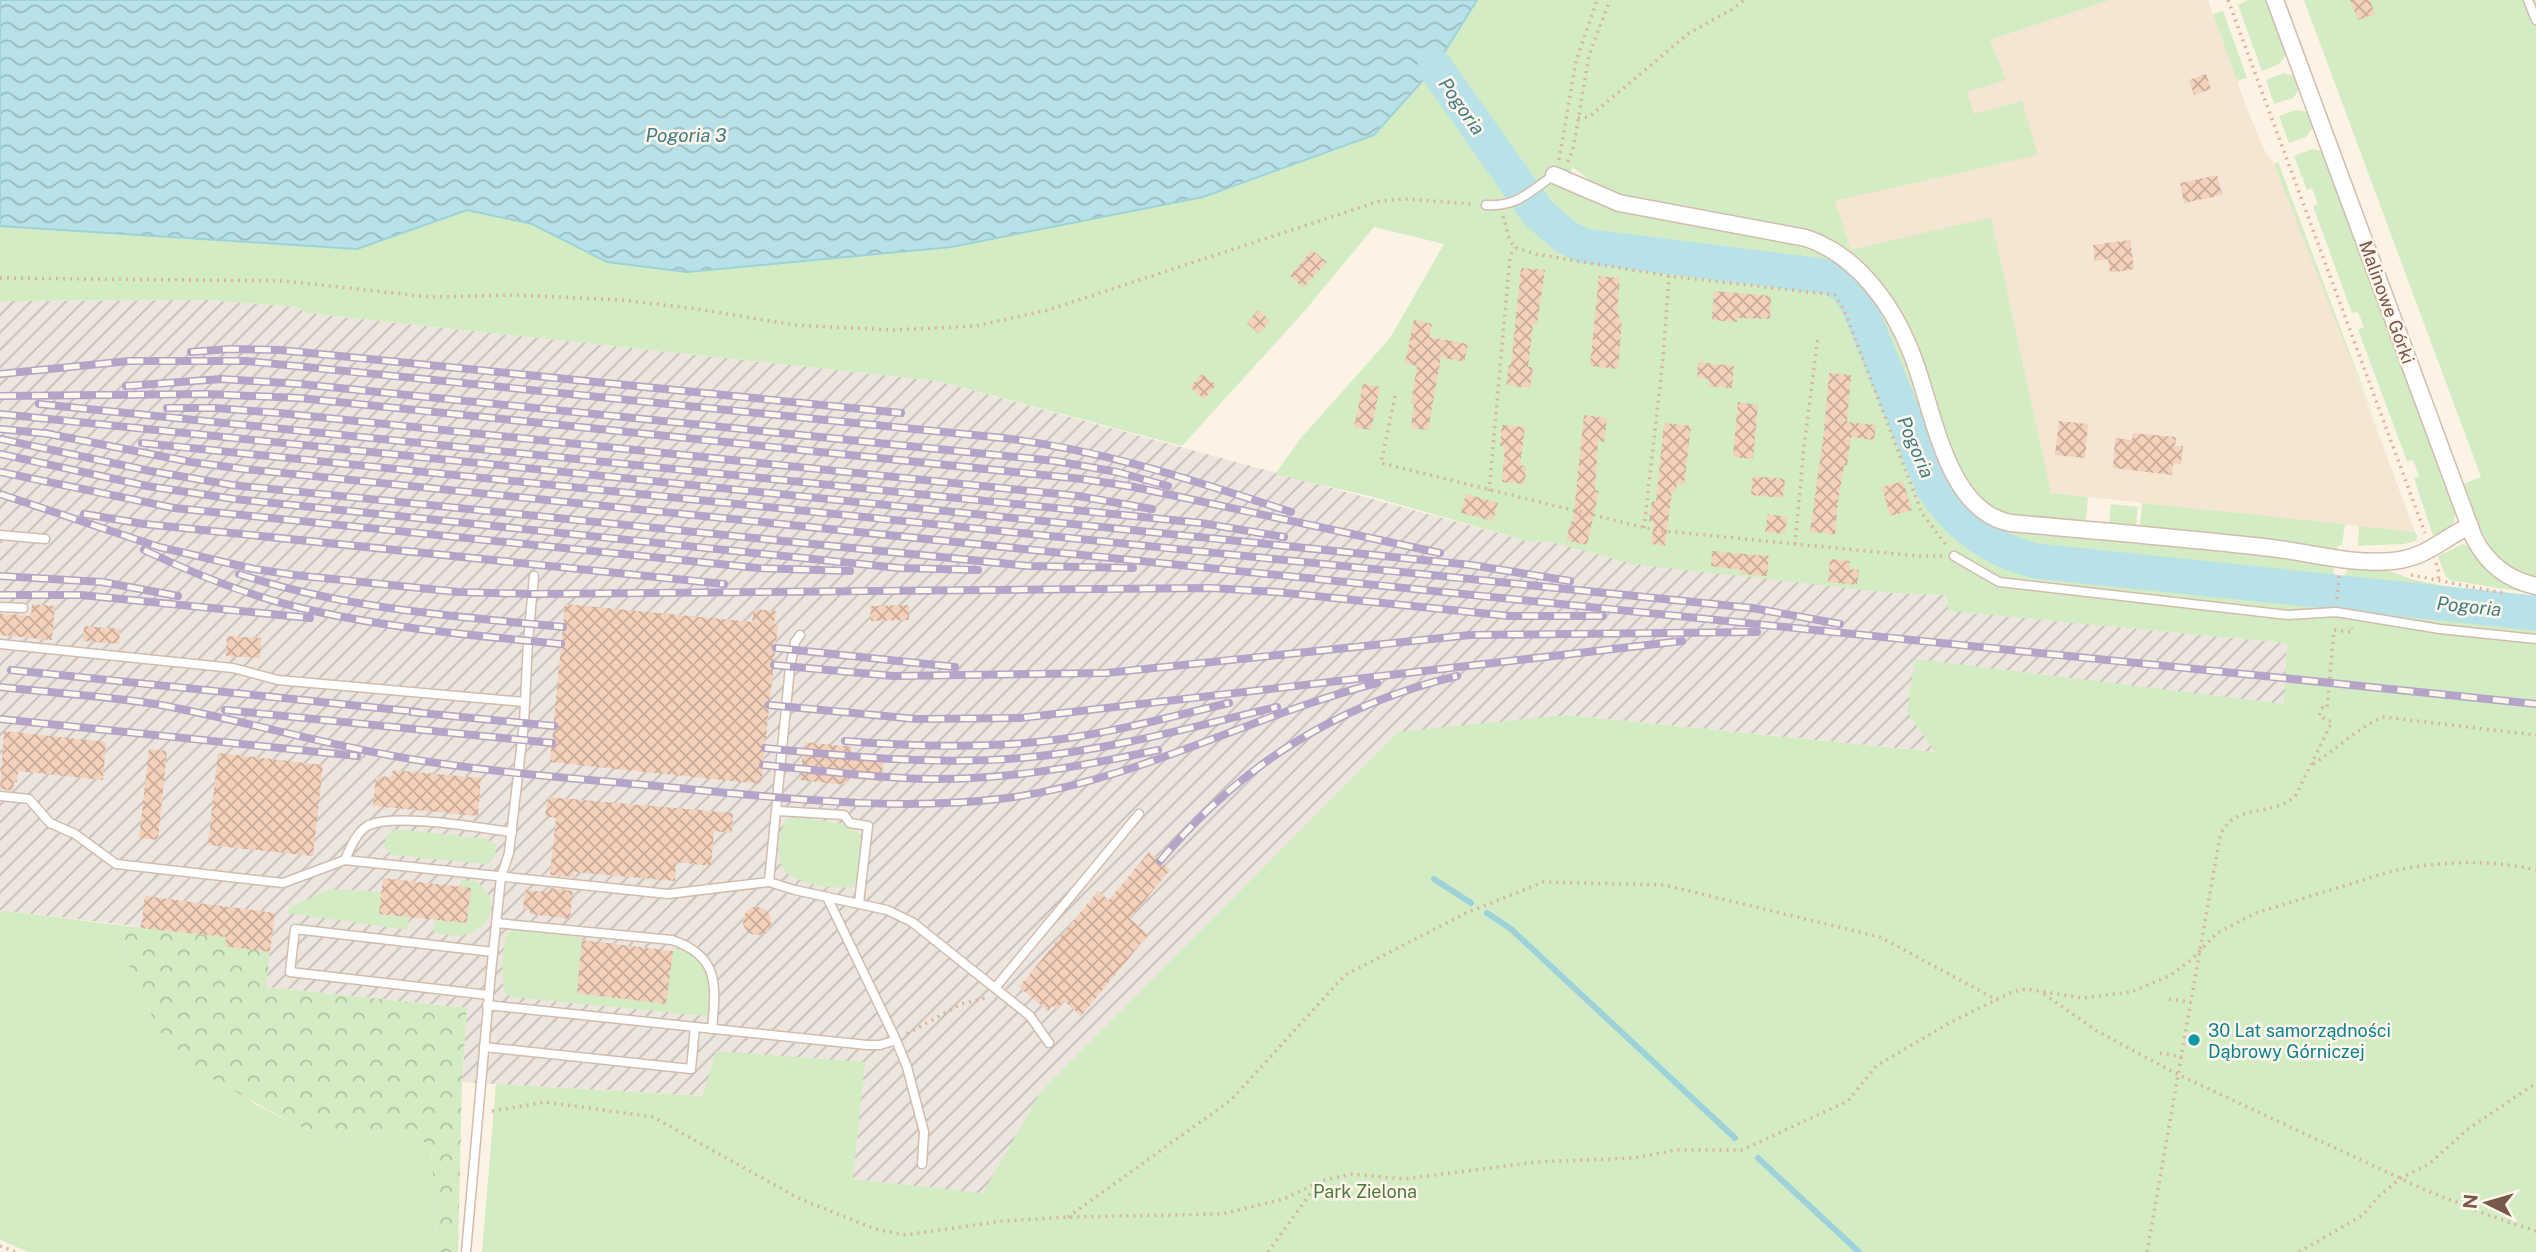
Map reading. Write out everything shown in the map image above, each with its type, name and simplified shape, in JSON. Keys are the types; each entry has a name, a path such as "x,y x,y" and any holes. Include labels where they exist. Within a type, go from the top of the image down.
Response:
{"street":[{"name":"Malinowe Górki","path":"2275,0 2470,526 2488,559 2507,575 2531,585"},
{"path":"1547,179 1619,203 1806,238 1847,260 1876,290 1906,341 1940,439 1961,484 1970,499 1995,519 2011,523 2251,546 2378,562 2420,555 2470,526"}],"lane":[{"path":"2528,0 2536,20"},
{"path":"1486,205 1501,206 1516,202 1547,179"},
{"path":"0,535 46,539"},
{"path":"1954,556 1999,582 2288,615 2336,609 2440,629 2536,639"},
{"path":"466,1252 488,995 501,877 512,832 534,576"},
{"path":"0,607 23,608"},
{"path":"769,882 790,667 795,642 800,635"},
{"path":"0,644 233,668 278,680 524,702"},
{"path":"0,796 29,799 50,823 75,834 116,864 284,883 345,860 668,894 769,882 859,903 887,910 912,922 1030,1016 1049,1043"},
{"path":"778,811 844,815 850,823 868,826 859,903"},
{"path":"995,988 1139,814"},
{"path":"345,860 352,842 367,825 392,819 512,832"},
{"path":"827,897 907,1067 924,1132 922,1164"},
{"path":"496,923 672,940 686,944 698,953 711,971 716,988 712,1029"},
{"path":"488,995 290,972 295,929 493,952"},
{"path":"487,1005 867,1045 880,1045 896,1040"},
{"path":"484,1046 691,1069 695,1027"}],"path":[{"path":"1547,179 1561,151 1576,61 1597,0"},
{"path":"1547,179 1566,164 1571,156 1589,55 1610,0"},
{"path":"1578,118 1589,117 1689,33 1744,0"},
{"path":"2228,0 2426,537"},
{"path":"0,278 284,281 431,297 518,295 622,300 814,327 936,329 992,324 1048,310 1387,199 1486,205"},
{"path":"1501,206 1514,247 1535,254 1668,275 1835,295 1844,310 1922,513 1954,556"},
{"path":"1489,491 1510,257 1514,247"},
{"path":"1643,528 1664,359 1668,275"},
{"path":"1796,544 1804,447 1818,336"},
{"path":"1395,396 1381,463 1643,528 1917,555 1954,556"},
{"path":"2434,558 2439,573 2438,581 2513,595"},
{"path":"2147,1252 2223,829 2238,816 2275,808 2291,800 2312,765 2332,722 2319,716 2322,708 2327,708 2334,630 2352,632 2353,624 2335,622 2339,580"},
{"path":"2312,765 2338,748 2363,725 2383,717 2536,735"},
{"path":"478,1113 546,1102 653,1117 798,1198 875,1229 906,1235 1003,1221 1222,1214 1284,1199 1318,1182 1351,1174 1404,1179 1536,1163 1633,1158 1678,1150 1742,1150 1848,1101 1876,1066 1951,1022 2012,992 2026,989 2082,999 2131,992 2171,975 2191,960 2217,933 2256,913 2392,871 2414,866 2469,862 2512,864 2536,870"},
{"path":"1068,1217 1231,1100 1345,975 1464,914 1543,882 1664,885 1880,937 1997,1000"},
{"path":"896,1040 961,1004 986,998 995,988"},
{"path":"2042,993 2097,1031 2179,1074 2423,1189 2488,1216 2536,1231"},
{"path":"2169,999 2191,1002"},
{"path":"2160,1053 2182,1057"},
{"path":"2299,1252 2363,1215 2379,1196 2401,1178 2429,1164 2468,1129 2536,1083"},
{"path":"1268,1252 1318,1182"},
{"path":"0,1246 16,1252"}],"shaded area":[{"path":"2110,0 2208,0 2247,109 2265,151 2274,164 2314,261 2415,532 2051,493 1991,217 1851,251 1835,201 2037,155 1974,115 1967,92 1990,40"},
{"path":"210,300 298,307 306,313 938,381 1527,541 1551,542 1891,593 1947,595 1949,611 2287,643 2285,704 1936,752 1567,715 1040,1093 983,1194 852,1179 864,1062 703,1096 462,1082 467,1008 266,987 225,946 225,937 0,910 0,301"}],"green space":[{"name":"Park Zielona","path":"0,0 2110,0 1990,40 2006,80 1967,92 1974,114 2022,101 2038,155 1835,201 1851,250 1991,217 2051,493 2088,497 2086,522 2013,515 1992,507 1978,496 1958,463 1901,315 1870,270 1850,252 1826,238 1789,226 1620,194 1594,183 1573,168 1561,187 1616,210 1802,245 1837,264 1868,293 1902,347 1930,438 1951,485 1965,505 1984,520 2007,531 2246,553 2333,567 2335,579 2342,580 2348,569 2385,569 2411,579 2454,588 2454,591 2536,605 2536,1252 482,1252 496,1084 703,1096 716,1051 865,1062 853,1179 983,1193 1040,1093 1398,732 1567,715 1935,752 1907,712 1915,659 2284,704 2287,643 1948,611 1946,595 1891,593 1632,564 1551,542 1527,541 1369,496 1275,474 1301,438 1390,338 1444,244 1374,227 1303,313 1182,446 938,381 306,313 298,307 210,300 0,301"},
{"path":"2248,0 2266,0 2286,55 2279,64 2262,71 2238,5"},
{"path":"2304,0 2536,0 2536,578 2520,572 2496,554 2474,514 2463,484 2481,477"},
{"path":"2223,11 2247,78 2237,81 2213,14"},
{"path":"2283,73 2294,76 2299,90 2293,98 2274,104 2266,80"},
{"path":"2296,110 2308,112 2313,128 2306,137 2289,143 2279,116"},
{"path":"2312,149 2322,151 2456,512 2453,523 2434,539 2414,478 2419,476 2413,460 2407,461 2358,330 2364,327 2358,312 2352,313 2313,206 2318,204 2312,188 2307,190 2294,156"},
{"path":"2278,162 2383,441 2274,164"},
{"path":"2142,503 2345,524 2342,545 2338,546 2337,551 2259,538 2140,527"},
{"path":"2111,504 2138,507 2136,526 2109,524"},
{"path":"2359,526 2415,532 2416,541 2358,546"},
{"path":"2463,544 2470,548 2485,568 2495,576 2529,593 2449,580 2438,556"},
{"path":"788,818 844,824 861,834 859,873 854,886 838,888 818,885 799,880 785,871 779,859 780,837"},
{"path":"396,829 487,839 496,845 495,854 486,864 392,855 384,846 386,836"},
{"path":"461,880 476,881 486,890 491,908 486,921 476,930 462,935 434,932 435,920 467,923 471,889 461,887"},
{"path":"330,889 382,892 379,914 409,917 408,930 287,913 291,907"},
{"path":"0,910 110,924 159,1031 255,1104 296,1125 339,1141 385,1130 414,1130 431,1150 438,1252 28,1252 0,1240"},
{"path":"110,924 226,937 225,946 270,952 266,987 467,1008 462,1082 458,1252 438,1252 431,1150 414,1130 385,1130 339,1141 296,1125 207,1076 159,1031"},
{"path":"518,928 576,935 582,940 578,993 666,1004 673,951 675,948 686,952 695,958 706,973 710,991 709,1013 707,1016 511,997 505,992 503,985 503,951 508,933"}],"water":[{"name":"Pogoria 3","path":"0,0 1477,0 1435,67 1374,135 1203,197 951,247 687,272 607,262 532,224 467,210 357,249 0,226"}],"building":[{"path":"2350,0 2370,0 2375,14 2358,20"},
{"path":"2206,74 2211,89 2194,95 2189,80"},
{"path":"2217,175 2222,195 2184,203 2180,183"},
{"path":"2130,240 2134,269 2110,273 2108,259 2095,261 2093,245"},
{"path":"1312,250 1327,262 1303,288 1290,276"},
{"path":"1521,268 1545,270 1537,324 1533,324 1528,367 1533,367 1530,388 1506,385 1509,364 1511,365"},
{"path":"1599,276 1620,278 1617,314 1619,321 1622,321 1618,369 1590,366"},
{"path":"1714,291 1771,296 1770,319 1737,318 1737,322 1712,320"},
{"path":"1258,310 1270,321 1259,334 1247,323"},
{"path":"1414,320 1432,324 1429,337 1468,344 1464,362 1441,357 1428,430 1411,428 1414,404 1411,403 1417,366 1405,363"},
{"path":"1698,362 1734,366 1732,388 1709,386 1709,379 1697,378"},
{"path":"1829,373 1851,375 1847,422 1876,425 1874,440 1851,437 1838,501 1835,534 1810,532"},
{"path":"1202,374 1216,385 1204,399 1190,387"},
{"path":"1363,384 1380,387 1371,430 1354,427"},
{"path":"1738,402 1758,405 1753,459 1733,457"},
{"path":"1584,415 1607,418 1604,442 1598,441 1595,490 1599,491 1587,545 1566,540 1571,521 1573,522"},
{"path":"2059,421 2088,424 2085,458 2055,455"},
{"path":"1664,423 1691,426 1684,485 1677,484 1676,491 1672,491 1665,546 1651,544 1654,522 1649,522 1652,501 1656,502"},
{"path":"1502,425 1525,427 1520,465 1526,466 1525,484 1502,482 1505,446 1500,446"},
{"path":"2133,433 2176,437 2175,446 2183,446 2181,464 2173,463 2172,475 2113,468 2115,438 2132,440"},
{"path":"1753,476 1785,479 1783,498 1751,495"},
{"path":"1903,481 1912,510 1890,516 1882,487"},
{"path":"1466,494 1498,503 1493,521 1461,513"},
{"path":"1768,514 1787,517 1785,534 1765,532"},
{"path":"1712,551 1769,556 1767,576 1741,574 1742,570 1711,566"},
{"path":"1830,559 1850,561 1849,569 1859,570 1857,585 1828,582"},
{"path":"32,604 55,606 52,640 0,635 0,614 31,616"},
{"path":"565,604 752,622 754,609 776,611 774,624 778,625 761,784 550,762"},
{"path":"909,605 909,620 871,621 870,606"},
{"path":"84,626 120,629 119,644 83,641"},
{"path":"227,636 261,638 260,658 226,656"},
{"path":"4,731 106,742 103,780 18,771 13,791 0,789"},
{"path":"804,742 852,747 851,753 884,757 881,781 847,778 846,785 800,780"},
{"path":"149,749 167,751 158,840 139,838"},
{"path":"218,753 323,765 313,856 208,845"},
{"path":"393,770 481,778 478,816 373,806 376,776 391,777"},
{"path":"548,797 733,813 732,833 714,831 711,866 676,862 675,881 574,872 574,877 550,875 556,818 545,816"},
{"path":"1149,852 1170,870 1130,918 1148,935 1081,1016 1064,1001 1057,1010 1052,1006 1048,1011 1019,987 1098,891 1109,900"},
{"path":"383,878 471,888 467,923 379,914"},
{"path":"549,888 573,891 570,919 530,914 530,910 523,909 525,890 548,892"},
{"path":"145,896 275,913 270,952 225,946 226,937 141,928"},
{"path":"757,907 767,911 771,921 767,931 757,935 747,931 743,921 747,911"},
{"path":"582,940 673,951 666,1004 577,993"}],"waterway":[{"name":"Pogoria","path":"1435,67 1538,213 1566,237 1585,246 1830,277 1847,287 1858,304 1933,487 1953,513 1990,543 2036,561 2536,613"},
{"path":"1434,879 1471,903"},
{"path":"1487,913 1511,929 1735,1138"},
{"path":"1758,1158 1859,1252"}],"railway":[{"path":"191,352 229,349 280,350 901,413"},
{"path":"0,374 129,361 246,361 1003,438 1113,459 1291,512"},
{"path":"126,386 221,379 300,384 1055,461 1117,472 1168,486"},
{"path":"0,396 206,394 299,398 1082,479 1134,487 1440,553"},
{"path":"39,404 1201,523 1284,537"},
{"path":"167,408 215,408 279,413 1078,496 1152,509"},
{"path":"0,414 1471,565 1570,581"},
{"path":"0,429 51,434"},
{"path":"44,433 191,462 244,469 2536,704"},
{"path":"0,439 150,471 232,485 1029,566 1133,568"},
{"path":"142,443 1752,608 1840,624"},
{"path":"0,454 147,486 234,499 899,568 978,570"},
{"path":"0,472 174,508 758,568 850,571"},
{"path":"0,494 159,547 254,569 458,592 532,594 1211,588 1509,616 1603,616"},
{"path":"84,514 144,524 724,584"},
{"path":"144,550 236,589 326,614 427,630 561,644"},
{"path":"239,574 319,596 400,610 563,627"},
{"path":"0,576 102,582 178,596"},
{"path":"0,595 81,595 310,618"},
{"path":"774,665 893,676 1106,673 1470,635 1757,632"},
{"path":"769,705 916,719 1020,718 1682,641"},
{"path":"776,648 955,667"},
{"path":"11,670 418,712"},
{"path":"1160,861 1223,796 1257,768 1293,744 1370,704 1412,688 1457,676"},
{"path":"0,687 161,705 402,758 469,768 774,797 852,803 930,804 1007,798 1102,777 1148,763 1331,696 1377,683"},
{"path":"845,741 953,746 1035,742 1104,732 1229,703"},
{"path":"765,748 865,757 998,760 1124,743 1277,707"},
{"path":"225,710 552,743"},
{"path":"411,712 554,726"},
{"path":"0,719 357,756"},
{"path":"763,765 888,777 958,779 1045,771 1158,750"}],"place":[{"name":"30 Lat samorządności Dąbrowy Górniczej","path":"2194,1040"}]}
